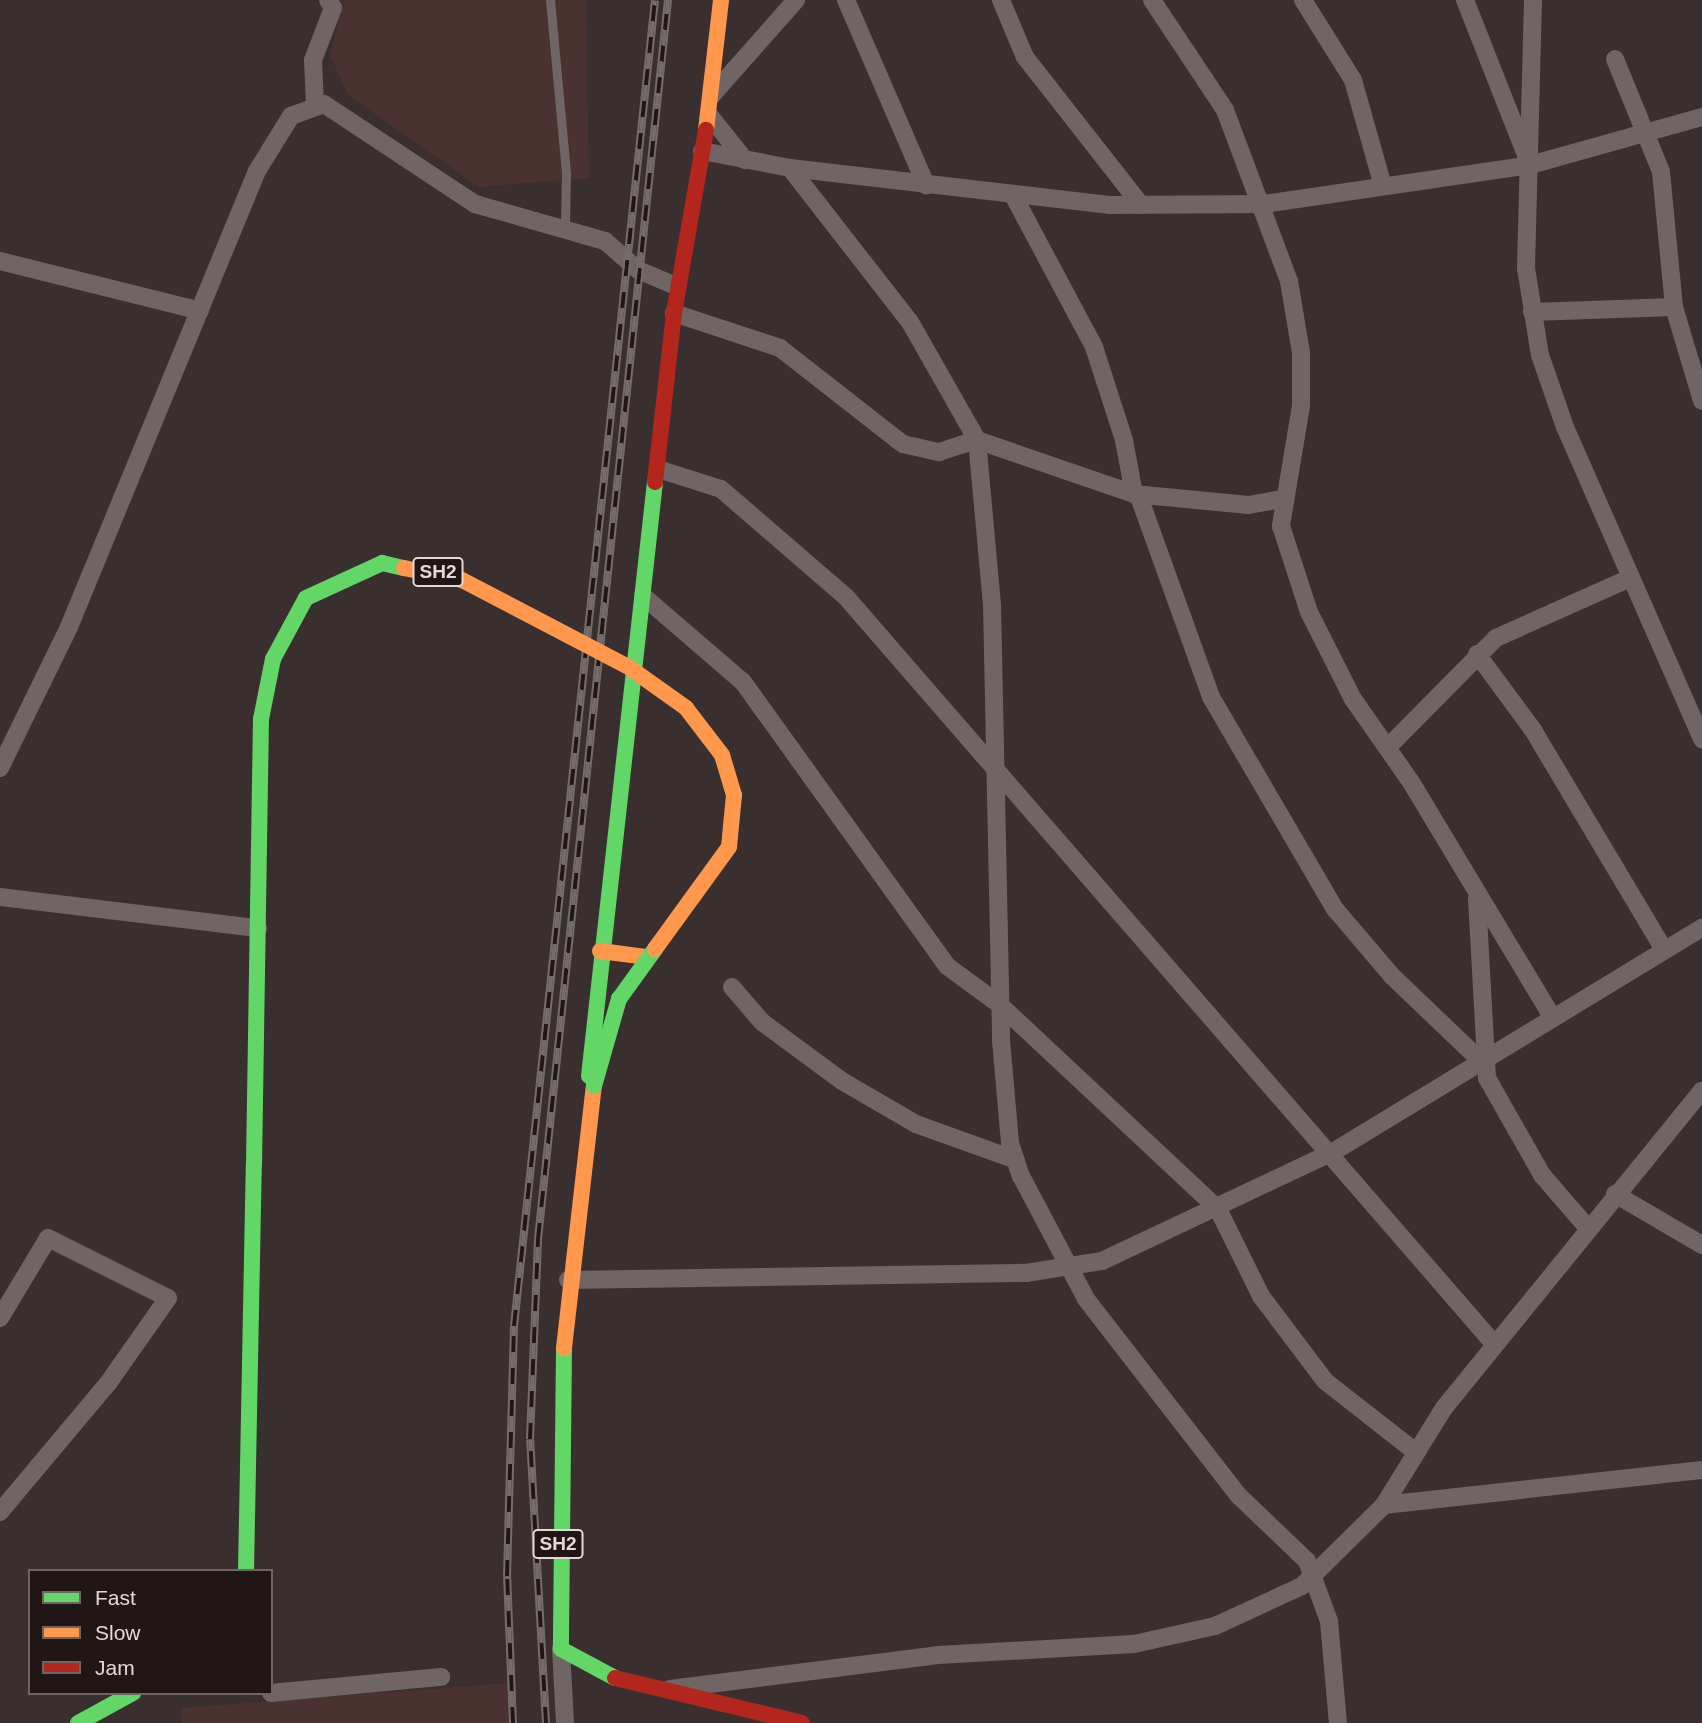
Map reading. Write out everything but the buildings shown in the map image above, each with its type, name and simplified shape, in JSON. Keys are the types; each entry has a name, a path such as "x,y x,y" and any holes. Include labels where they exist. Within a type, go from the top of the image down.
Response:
{"main road":[{"path":"580,1185 600,951 674,313 709,115 721,0"},
{"name":"SH2","path":"246,1569 261,719 273,659 306,598 383,563 462,580 630,668 704,727 722,755 736,821 708,882 646,957 619,999 594,1086 568,1280 560,1429 561,1649"},
{"path":"600,951 646,957"},
{"path":"561,1649 653,1692 802,1723"},
{"path":"78,1723 129,1695"}],"street":[{"path":"712,95 796,0"},
{"path":"846,0 926,185"},
{"path":"1001,0 1026,57 1141,205"},
{"path":"1152,0 1225,110 1264,204 1290,281 1301,353 1296,443 1283,499 1281,526 1309,612 1353,699 1388,746 1553,1018"},
{"path":"1303,0 1353,80 1383,186"},
{"path":"1465,0 1530,165"},
{"path":"1533,0 1526,268 1532,312 1565,427 1702,739"},
{"path":"315,104 313,60 332,3"},
{"path":"1615,59 1661,172 1674,307 1702,401"},
{"path":"315,104 337,110 475,204 565,226 605,241 638,270 678,287"},
{"path":"0,768 8,733 69,627 277,132 315,104"},
{"path":"709,115 745,160"},
{"path":"702,151 790,168 1013,195 1141,205 1264,204 1530,165 1702,117"},
{"path":"790,168 910,322 977,440 992,604 1000,1005 1016,1160 1066,1268 1239,1496 1307,1561 1329,1622 1338,1723"},
{"path":"1013,195 1094,348 1124,440 1136,494 1211,697 1335,909 1392,976 1481,1061 1516,1137 1586,1226"},
{"path":"0,261 200,311"},
{"path":"1532,312 1674,307"},
{"path":"674,313 780,348 903,444 939,452 977,440 1136,494 1248,505 1283,499"},
{"path":"658,469 721,489 750,509 846,597 1333,1152 1450,1300 1495,1345"},
{"path":"1388,746 1477,654 1505,634 1630,578"},
{"path":"643,596 743,682 947,966 1000,1005 1218,1209 1261,1296 1325,1381 1416,1452"},
{"path":"1477,654 1533,730 1664,950"},
{"path":"1476,892 1483,943 1481,1061"},
{"path":"0,897 258,928"},
{"path":"568,1280 885,1277 1066,1268 1112,1257 1218,1209 1333,1152 1702,928"},
{"path":"732,988 762,1022 842,1081 916,1124 1016,1160"},
{"path":"653,1692 813,1668 1155,1640 1215,1626 1313,1577 1384,1505 1416,1452 1586,1226 1701,1094"},
{"path":"1615,1194 1702,1245"},
{"path":"0,1318 48,1238 168,1298 109,1382 0,1512"},
{"path":"1384,1505 1702,1470"},
{"path":"561,1649 565,1723"},
{"path":"273,1693 441,1677"}],"lane":[{"path":"550,0 566,173 565,226"}],"shaded area":[{"path":"344,0 586,0 589,178 479,187 348,95 330,55"},
{"path":"510,1683 515,1723 182,1723 181,1708"}],"railway":[{"path":"513,1723 507,1576 514,1326 655,0"},
{"path":"546,1723 530,1439 538,1239 668,0"}],"traffic: fast":[{"path":"589,1076 655,482"},
{"path":"254,1164 261,719 273,659 306,598 382,563 404,568"},
{"path":"594,1086 619,999 655,949"},
{"path":"246,1569 254,1164"},
{"path":"564,1348 561,1649 615,1678"},
{"path":"78,1723 129,1695"}],"traffic: slow":[{"path":"706,130 721,0"},
{"path":"404,568 462,580 630,668 686,708 722,755 734,795 729,847 655,949"},
{"path":"600,951 646,957"},
{"path":"564,1348 594,1086"}],"traffic: jam":[{"path":"655,482 674,313 706,130"},
{"path":"615,1678 802,1723"}]}
